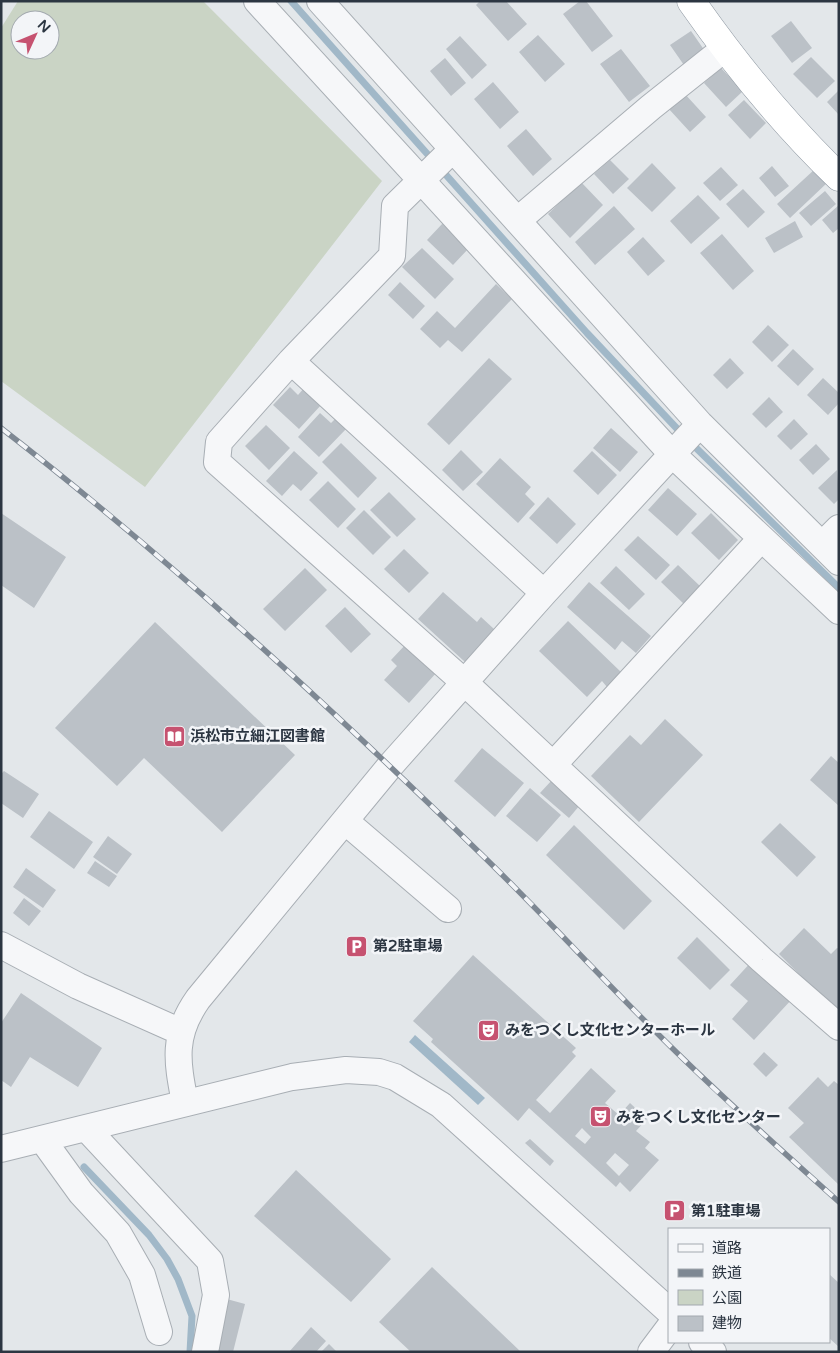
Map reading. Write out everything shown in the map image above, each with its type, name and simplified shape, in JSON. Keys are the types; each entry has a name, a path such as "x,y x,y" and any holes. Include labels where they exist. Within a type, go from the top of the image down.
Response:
{"highway":[{"path":"691,1 724,48 802,141 839,177"}],"street":[{"path":"257,1 672,454 760,540 839,612"},
{"path":"320,1 700,424 833,545"},
{"path":"518,220 724,48"},
{"path":"454,149 395,206 392,256 291,361 219,442 217,462 464,682 755,953 839,1027"},
{"path":"291,361 544,593"},
{"path":"185,1103 177,1064 181,1032 188,1013 198,999 345,821 464,682 700,424"},
{"path":"553,765 760,540"},
{"path":"345,821 448,909"},
{"path":"1,945 78,986 181,1032"},
{"path":"1,1148 310,1074 364,1070 395,1077 425,1094 455,1117 668,1310"},
{"path":"86,1128 210,1261 216,1295 205,1352"},
{"path":"42,1138 81,1193 118,1233 142,1275 159,1332"},
{"path":"651,1352 668,1329"},
{"path":"703,1343 713,1352"}],"green space":[{"path":"18,1 203,1 382,181 145,487 1,381 1,28 10,14 10,60 60,60 60,10 12,10"}],"water":[{"path":"415,1035 485,1098 478,1105 409,1042"}],"building":[{"path":"480,1 506,1 527,24 508,41 476,5"},
{"path":"580,1 586,1 613,36 592,52 563,14"},
{"path":"791,21 812,48 792,63 771,36"},
{"path":"691,31 707,54 686,68 670,45"},
{"path":"538,35 565,64 545,82 519,52"},
{"path":"460,36 487,65 472,79 446,49"},
{"path":"621,49 650,86 629,102 600,64"},
{"path":"811,57 835,81 817,98 793,74"},
{"path":"445,58 466,83 451,96 430,71"},
{"path":"721,68 743,91 726,107 704,83"},
{"path":"493,82 519,112 500,129 474,99"},
{"path":"839,90 839,115 827,102"},
{"path":"684,93 706,117 690,132 668,108"},
{"path":"744,100 766,123 750,139 728,115"},
{"path":"526,129 552,159 533,176 507,146"},
{"path":"610,160 629,179 613,194 594,174"},
{"path":"652,163 676,188 652,212 627,188"},
{"path":"772,166 789,186 775,197 759,178"},
{"path":"721,167 738,185 720,201 703,183"},
{"path":"815,169 828,182 790,218 777,204"},
{"path":"581,182 603,205 570,238 548,214"},
{"path":"743,189 765,212 748,228 726,204"},
{"path":"825,191 836,204 811,226 799,213"},
{"path":"698,195 720,218 691,244 670,221"},
{"path":"839,205 839,228 833,233 822,220"},
{"path":"614,206 635,229 595,265 575,242"},
{"path":"795,221 803,237 774,253 765,238"},
{"path":"443,223 469,248 453,265 427,240"},
{"path":"722,234 754,271 733,290 700,253"},
{"path":"643,237 665,261 648,276 627,252"},
{"path":"422,248 454,279 435,299 402,267"},
{"path":"400,282 425,306 413,319 388,295"},
{"path":"496,284 512,299 462,352 448,340 440,348 420,329 437,311 455,328"},
{"path":"768,325 789,345 772,362 752,342"},
{"path":"793,349 814,369 798,386 777,366"},
{"path":"489,358 512,379 449,445 427,424"},
{"path":"730,358 744,373 727,389 713,375"},
{"path":"823,378 839,393 839,403 828,415 807,395"},
{"path":"290,387 298,395 305,387 322,404 299,429 273,405"},
{"path":"769,397 783,412 766,428 752,414"},
{"path":"320,413 331,423 336,418 347,428 319,457 298,437"},
{"path":"794,419 808,434 791,450 777,436"},
{"path":"266,425 290,448 269,470 245,446"},
{"path":"611,428 638,452 620,472 593,448"},
{"path":"341,443 377,478 358,498 322,462"},
{"path":"816,444 830,459 813,475 799,460"},
{"path":"461,450 483,472 463,491 442,470"},
{"path":"294,451 318,473 301,491 293,484 282,496 266,481"},
{"path":"592,451 617,475 598,495 573,471"},
{"path":"500,458 531,487 525,494 535,504 518,523 476,484"},
{"path":"837,470 839,499 834,504 818,488"},
{"path":"328,481 356,509 338,528 309,500"},
{"path":"668,488 697,514 677,536 648,510"},
{"path":"389,492 416,519 397,537 370,510"},
{"path":"548,497 576,524 557,544 529,518"},
{"path":"364,510 391,537 373,555 346,528"},
{"path":"1,513 66,557 34,608 1,585"},
{"path":"711,513 738,540 719,560 691,533"},
{"path":"638,536 670,565 656,580 624,550"},
{"path":"404,549 429,573 409,593 384,569"},
{"path":"678,565 701,587 685,605 661,582"},
{"path":"616,566 645,594 629,610 600,583"},
{"path":"305,568 327,590 285,631 263,609"},
{"path":"589,582 651,636 636,653 622,641 615,650 567,607"},
{"path":"443,592 477,622 481,617 494,629 465,662 418,619"},
{"path":"345,607 371,634 351,653 325,626"},
{"path":"568,621 621,672 607,687 602,681 587,697 539,651"},
{"path":"155,622 295,755 222,832 144,758 117,786 55,728"},
{"path":"407,643 437,672 409,703 384,680 397,666 391,660"},
{"path":"665,719 703,755 639,822 591,776 630,735 641,745"},
{"path":"482,748 524,783 495,817 454,781"},
{"path":"831,756 839,763 839,806 810,780"},
{"path":"4,771 39,794 23,818 1,803 1,774"},
{"path":"552,780 580,805 569,818 540,793"},
{"path":"530,788 561,815 537,842 506,816"},
{"path":"49,811 93,842 74,869 30,837"},
{"path":"780,823 816,857 797,877 761,842"},
{"path":"574,825 652,901 624,930 546,855"},
{"path":"108,836 132,854 117,874 93,857"},
{"path":"95,861 117,876 109,887 87,873"},
{"path":"26,868 56,890 43,908 13,887"},
{"path":"24,898 41,911 29,926 13,913"},
{"path":"804,928 831,954 837,948 839,949 839,1014 779,954"},
{"path":"697,937 730,970 710,990 677,958"},
{"name":"みをつくし文化センターホール","path":"473,955 576,1048 572,1052 576,1056 536,1100 550,1113 591,1068 616,1091 605,1103 619,1115 630,1103 647,1119 636,1131 650,1142 645,1148 659,1160 630,1192 620,1182 616,1187 529,1108 518,1121 431,1042 433,1039 413,1021","holes":["582,1128 591,1137 585,1144 575,1136","615,1153 629,1165 619,1176 606,1163"]},
{"path":"753,960 793,998 754,1040 732,1019 748,1001 730,985"},
{"path":"21,993 102,1048 78,1087 30,1057 11,1087 1,1080 1,1023"},
{"path":"764,1052 778,1065 766,1077 753,1064"},
{"path":"818,1077 828,1087 834,1081 839,1085 839,1185 789,1137 804,1123 788,1108"},
{"path":"530,1139 554,1161 550,1166 525,1143"},
{"path":"296,1170 391,1259 351,1302 254,1216"},
{"path":"432,1267 521,1352 411,1352 379,1322"},
{"path":"830,1275 839,1283 839,1347 830,1339"},
{"path":"223,1298 245,1304 233,1352 210,1352"},
{"path":"311,1327 326,1341 316,1352 289,1352"},
{"path":"329,1344 337,1352 321,1352"}],"waterway":[{"path":"291,1 587,333 683,435"},
{"path":"691,443 839,588"},
{"path":"84,1167 149,1235 167,1259 178,1279 192,1316 190,1352"}],"railway":[{"path":"1,428 126,529 306,688 504,877 684,1059 839,1202"}],"place":[{"name":"浜松市立細江図書館","path":"174,736"},
{"name":"第2駐車場","path":"357,946"},
{"name":"みをつくし文化センターホール","path":"489,1030"},
{"name":"みをつくし文化センター","path":"600,1117"},
{"name":"第1駐車場","path":"675,1211"}]}
